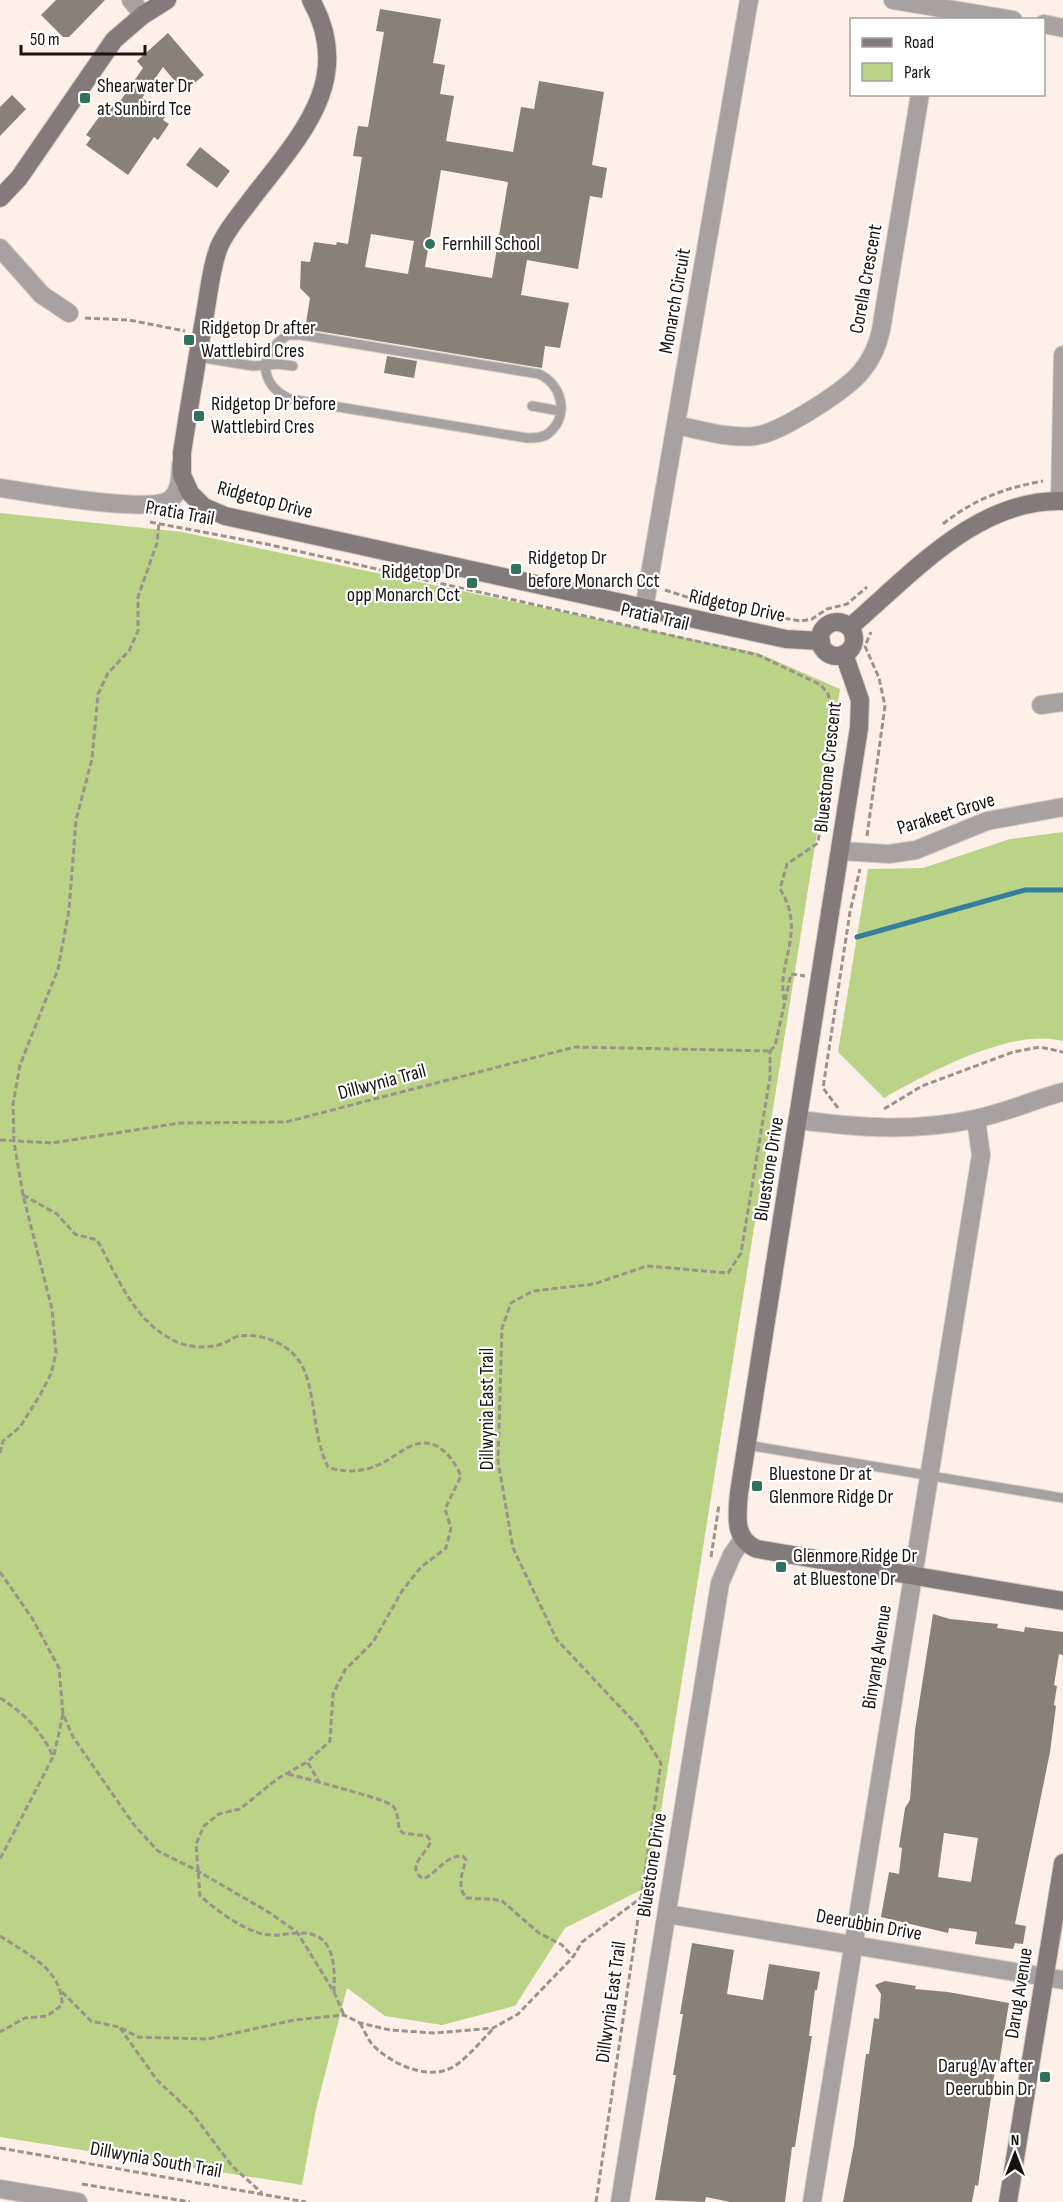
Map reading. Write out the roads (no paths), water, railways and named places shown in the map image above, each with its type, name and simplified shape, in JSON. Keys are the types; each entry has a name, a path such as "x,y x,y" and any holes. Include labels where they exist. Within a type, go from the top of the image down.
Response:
{"street":[{"path":"131,0 142,15"},
{"path":"0,198 19,178 114,40 142,15 167,0"},
{"name":"Ridgetop Drive","path":"311,0 321,20 326,43 327,66 323,92 307,125 230,228 219,247 181,462 182,475 190,493 199,504 219,514 786,639 821,640"},
{"name":"Monarch Circuit","path":"644,609 749,0"},
{"path":"893,0 934,13 990,18"},
{"path":"1045,24 1063,28"},
{"name":"Corella Crescent","path":"676,425 737,436 765,434 791,422 849,383 862,370 873,354 881,330 920,96"},
{"path":"0,248 42,295 69,313"},
{"path":"850,627 975,524 1011,507 1061,501 1063,355"},
{"path":"0,488 131,505 157,505 170,500 179,485 181,462"},
{"path":"841,622 850,627 854,642 844,654 829,653 821,640 823,631 830,624 841,622"},
{"name":"Bluestone Crescent","path":"841,851 859,728 860,700 844,654"},
{"path":"1041,705 1063,702"},
{"name":"Parakeet Grove","path":"841,851 889,854 916,850 987,822 1063,807"},
{"name":"Bluestone Drive","path":"620,2202 720,1582 732,1555 743,1539 737,1522 739,1493 841,851"},
{"path":"800,1120 862,1128 902,1128 976,1119 1063,1092"},
{"name":"Binyang Avenue","path":"812,2202 981,1155 976,1119"},
{"path":"743,1539 757,1549 1063,1601"},
{"name":"Darug Avenue","path":"1008,2202 1054,1979 1063,1863"},
{"name":"Deerubbin Drive","path":"668,1914 1054,1979"},
{"path":"8,2194 78,2193"}],"lane":[{"path":"288,335 301,335 538,374 550,379 558,388 560,411 550,433 539,438 527,438 290,399 272,387 266,376 265,365 270,351 279,341 288,335"},
{"path":"198,357 253,366 293,366"},
{"path":"532,406 560,411"},
{"path":"747,1445 1063,1498"}],"waterway":[{"path":"857,937 1025,890 1063,890"}],"place":[{"name":"Shearwater Dr at Sunbird Tce","path":"85,98"},
{"name":"Fernhill School","path":"430,244"},
{"name":"Ridgetop Dr after Wattlebird Cres","path":"189,340"},
{"name":"Ridgetop Dr before Wattlebird Cres","path":"199,416"},
{"name":"Ridgetop Dr before Monarch Cct","path":"516,569"},
{"name":"Ridgetop Dr opp Monarch Cct","path":"472,583"},
{"name":"Bluestone Dr at Glenmore Ridge Dr","path":"757,1486"},
{"name":"Glenmore Ridge Dr at Bluestone Dr","path":"781,1567"},
{"name":"Darug Av after Deerubbin Dr","path":"1045,2077"}]}
